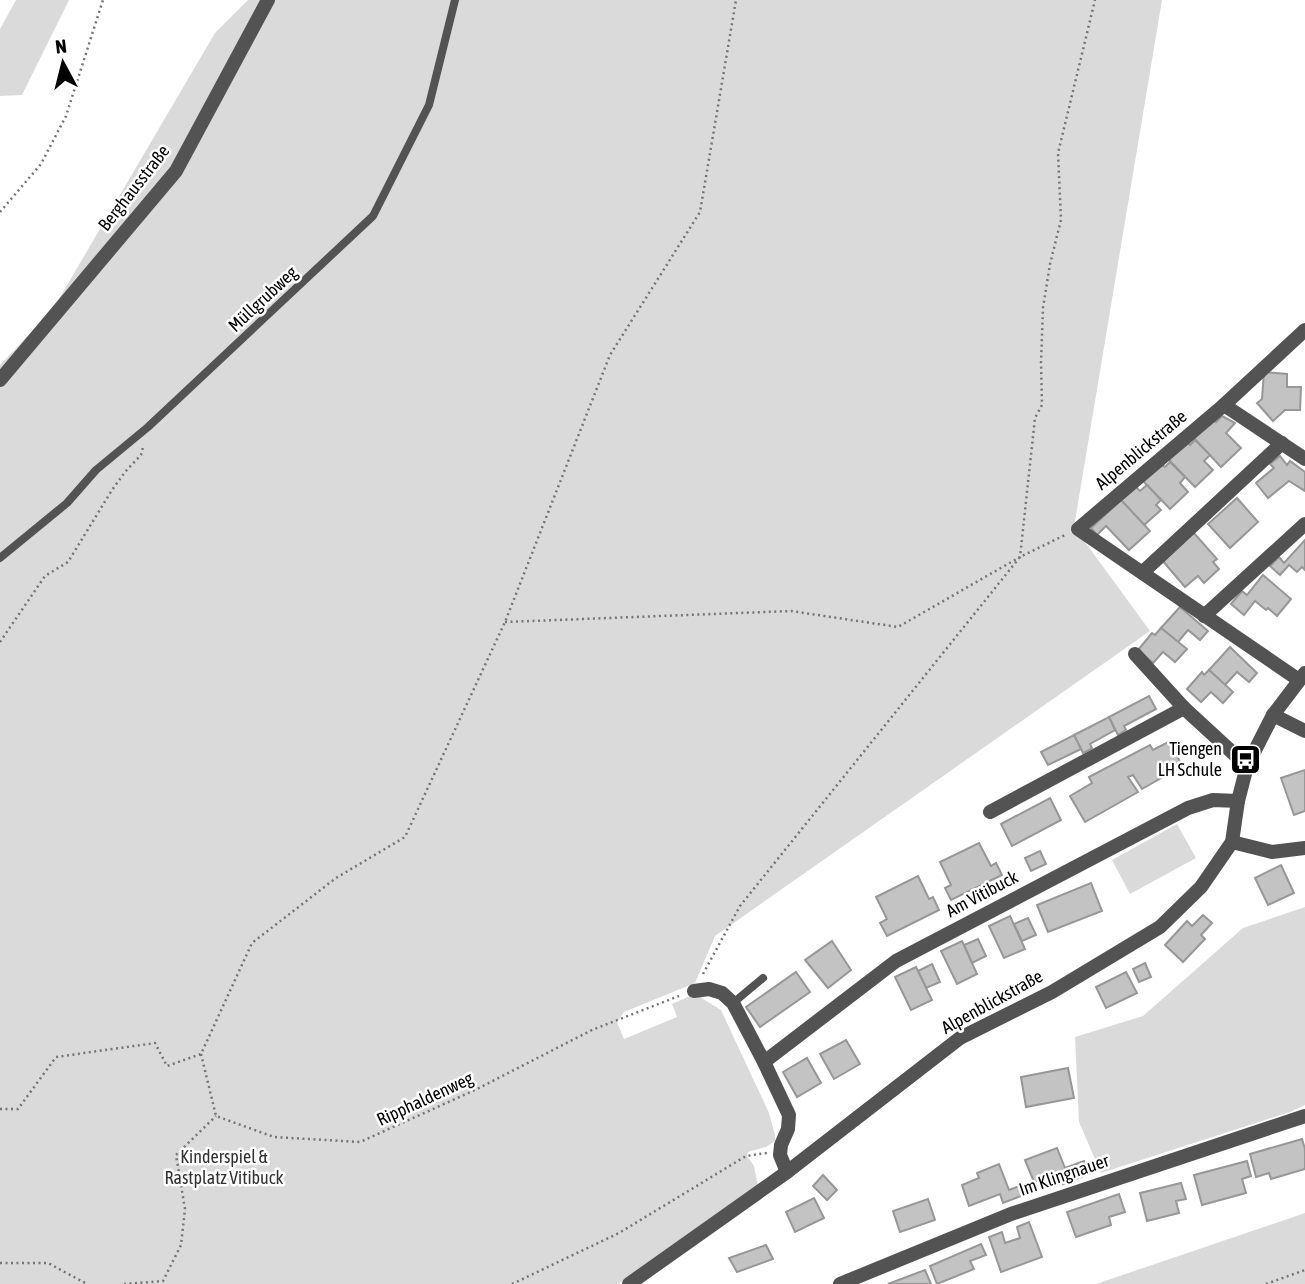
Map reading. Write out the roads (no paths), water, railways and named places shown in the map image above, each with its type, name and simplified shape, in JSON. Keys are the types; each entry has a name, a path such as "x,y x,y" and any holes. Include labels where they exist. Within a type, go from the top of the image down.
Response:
{"street":[{"name":"Berghausstraße","path":"0,380 176,171 268,0"},
{"name":"Alpenblickstraße","path":"629,1284 787,1172 960,1038 1052,992 1160,927 1201,887 1232,842 1247,766 1273,715 1302,677 1205,616 1078,529 1224,405 1305,330"},
{"path":"1224,405 1305,459"},
{"path":"1143,572 1282,443"},
{"path":"1205,616 1305,524"},
{"path":"1135,654 1184,708 1247,766"},
{"path":"990,812 1184,708"},
{"path":"1273,715 1305,731"},
{"name":"Am Vitibuck","path":"764,1062 896,961 1188,808 1213,800 1238,802"},
{"path":"1232,842 1272,852 1305,848"},
{"path":"694,991 709,989 722,993 733,1003 764,1062 789,1115 788,1129 780,1154 787,1172"},
{"name":"Im Klingnauer","path":"840,1284 1011,1213 1305,1116"}],"lane":[{"name":"Müllgrubweg","path":"0,558 66,503 96,470 148,427 373,216 429,105 455,0"},
{"path":"733,1003 763,978"}],"place":[{"name":"Tiengen LH Schule","path":"1245,759"}],"park label":[{"name":"Kinderspiel & Rastplatz Vitibuck","path":"224,1167"}]}
